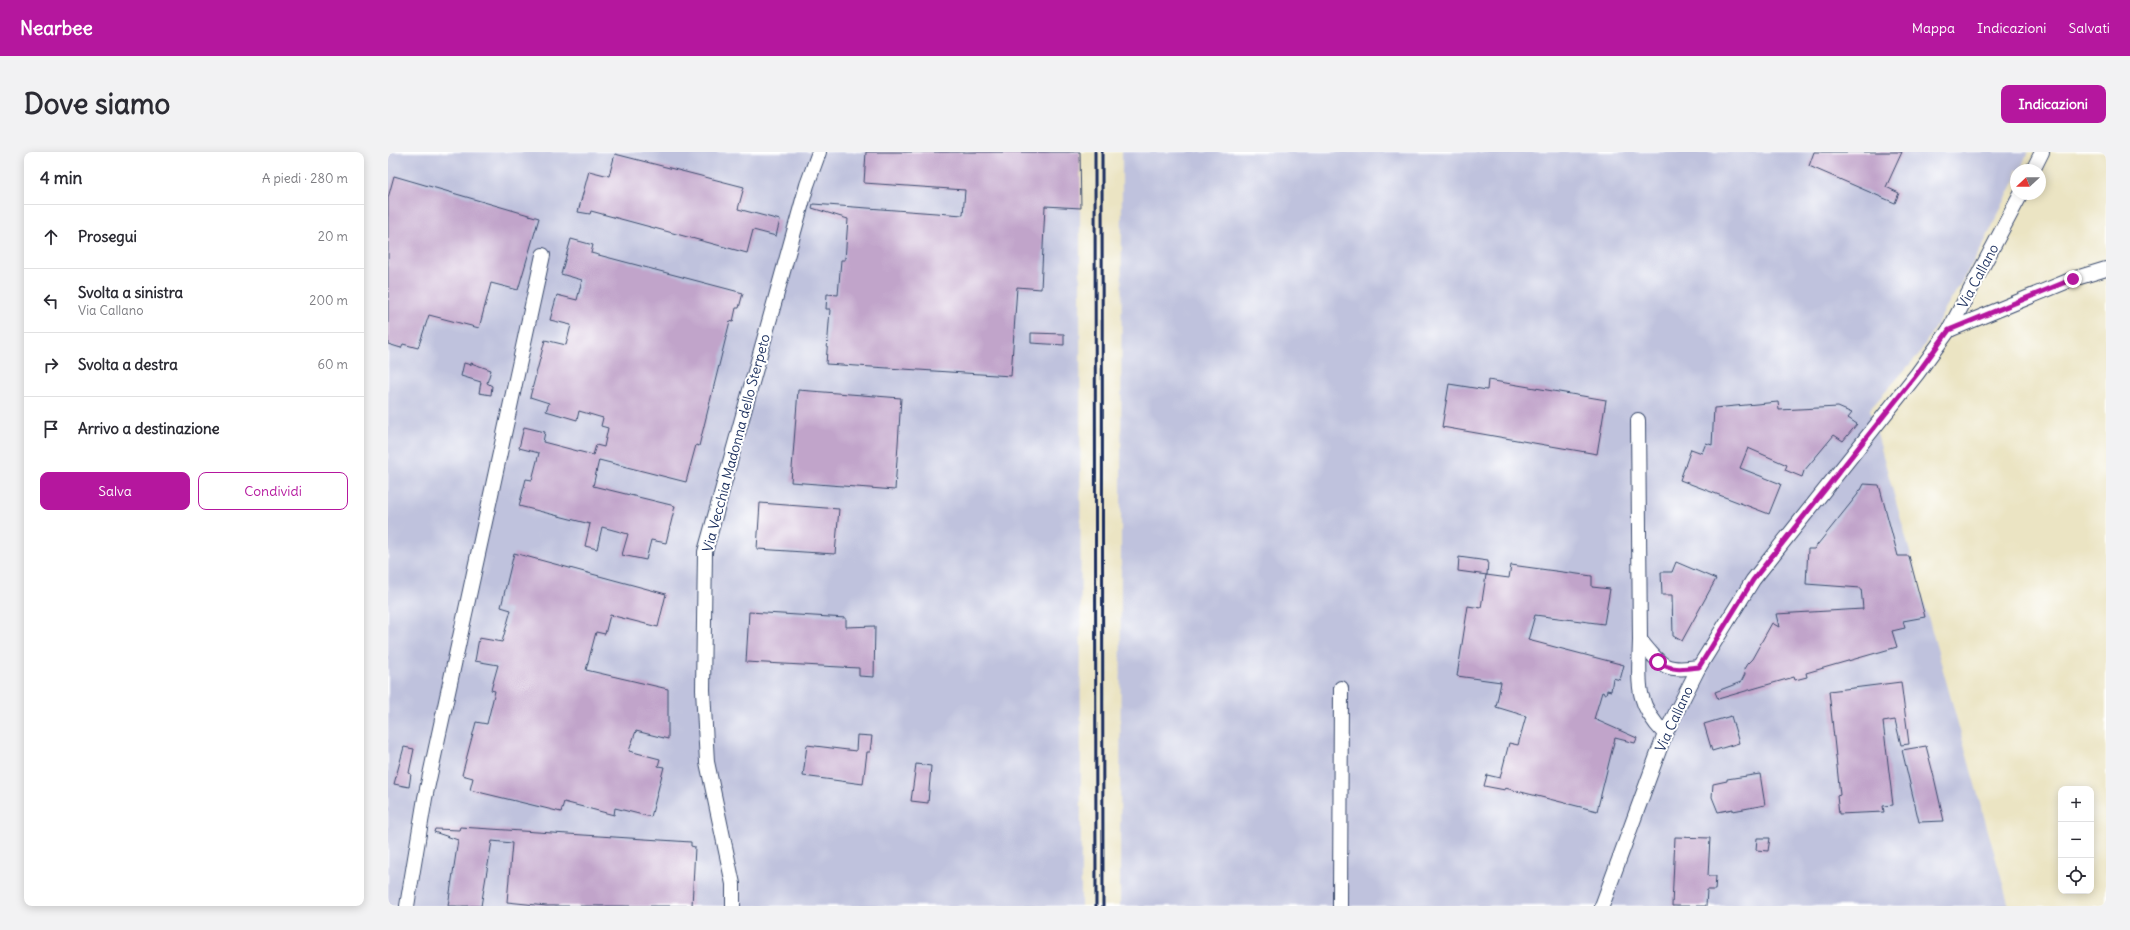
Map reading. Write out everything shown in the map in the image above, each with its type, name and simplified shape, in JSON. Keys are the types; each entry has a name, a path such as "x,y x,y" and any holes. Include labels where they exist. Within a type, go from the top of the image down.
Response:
{"street":[{"name":"Via Vecchia Madonna dello Sterpeto","path":"733,906 734,884 707,762 703,690 705,552 807,185 819,152"},
{"path":"2036,164 2042,152"},
{"name":"Via Callano","path":"1602,906 1665,734 1699,667 1753,580 1917,374 1949,330 2018,200"},
{"path":"406,906 425,798 543,255"},
{"path":"1949,330 2073,279 2106,269"},
{"path":"1638,420 1639,674 1642,701 1652,721 1665,734"},
{"path":"1640,640 1658,662 1666,668 1680,669 1699,667"},
{"path":"1340,906 1341,688"}],"shaded area":[{"path":"388,152 1080,152 1081,906 388,906"},
{"path":"1122,152 2028,152 2023,164 2010,164 2010,190 1981,249 1919,354 1870,409 2009,906 1120,906"}],"building":[{"path":"866,152 1080,152 1081,208 1045,206 1041,289 1017,287 1011,376 826,364 830,309 826,309 827,294 838,295 841,260 845,260 848,219 812,208 813,204 963,215 965,190 864,183"},
{"path":"1814,152 1902,152 1886,187 1899,193 1895,203 1809,166"},
{"path":"615,154 744,187 738,209 780,220 776,236 753,230 747,253 591,211 590,214 578,212 589,171 609,176"},
{"path":"394,176 539,218 518,290 491,283 479,328 429,315 418,348 403,344 401,348 388,344 388,198"},
{"path":"571,239 593,245 591,253 743,293 739,308 736,308 733,322 730,321 699,446 696,445 686,482 599,460 593,486 675,506 666,543 651,540 646,560 622,555 628,534 602,527 597,549 585,546 590,524 519,506 526,479 532,480 539,453 519,448 524,427 545,432 543,442 593,455 596,445 604,447 608,428 601,426 603,418 579,411 577,420 546,411 549,403 530,397 545,340 566,345 571,325 550,320 557,295 577,300 582,280 561,274"},
{"path":"1031,333 1064,334 1064,345 1031,343"},
{"path":"464,363 471,365 471,363 491,370 487,383 492,386 491,395 479,393 481,382 461,376"},
{"path":"1488,380 1606,400 1597,454 1442,427 1449,384 1487,390"},
{"path":"798,390 901,398 895,490 791,482"},
{"path":"1778,402 1779,410 1838,407 1852,413 1848,418 1857,424 1843,441 1834,435 1804,471 1802,477 1785,470 1787,465 1748,448 1740,468 1781,484 1769,514 1680,480 1691,449 1702,453 1706,443 1712,445 1714,408"},
{"path":"1864,484 1879,485 1898,556 1909,556 1925,617 1903,621 1905,628 1892,631 1897,647 1806,673 1807,677 1795,680 1794,677 1718,699 1715,692 1741,682 1745,674 1744,669 1752,659 1772,623 1779,627 1776,614 1863,609 1861,588 1806,584 1808,549 1814,549 1858,494 1858,491 1861,490"},
{"path":"760,503 839,509 835,554 757,549"},
{"path":"514,553 666,594 658,627 610,615 605,634 596,632 586,670 668,689 668,739 636,731 629,751 660,759 658,766 664,767 651,817 615,808 614,815 564,802 561,812 470,790 473,778 462,775 476,722 487,724 495,691 491,690 498,665 475,661 479,638 502,642 511,610 501,607"},
{"path":"1459,557 1488,561 1487,575 1458,571"},
{"path":"1676,562 1716,579 1682,641 1673,636 1672,595 1662,595 1661,572 1672,572"},
{"path":"1511,565 1592,576 1592,587 1610,589 1604,624 1535,615 1528,640 1624,665 1620,680 1613,678 1611,691 1607,690 1606,694 1602,692 1594,719 1637,738 1635,743 1615,738 1597,811 1505,788 1505,790 1484,786 1487,775 1500,778 1509,743 1518,745 1526,716 1496,707 1501,682 1457,676 1468,606 1481,608 1486,575 1509,578"},
{"path":"749,612 846,618 846,627 875,626 874,677 859,676 859,668 746,662"},
{"path":"1901,682 1909,744 1901,745 1895,720 1883,722 1893,805 1883,806 1884,812 1839,814 1837,796 1840,795 1829,691"},
{"path":"1731,716 1739,743 1712,751 1704,724"},
{"path":"857,735 872,736 870,752 867,752 863,784 803,776 807,745 856,751"},
{"path":"1926,746 1944,821 1919,822 1902,750"},
{"path":"404,747 414,749 409,773 411,774 409,787 394,784"},
{"path":"916,764 931,766 928,803 911,801"},
{"path":"1760,774 1765,805 1733,811 1733,809 1718,812 1712,797 1713,784 1727,781 1727,779"},
{"path":"460,827 691,842 691,846 695,847 692,906 546,906 507,902 512,843 492,841 481,906 448,906 458,840 434,832 435,829 459,830"},
{"path":"1675,837 1710,838 1708,876 1716,876 1715,890 1707,890 1706,906 1672,906"},
{"path":"1757,838 1770,838 1768,851 1756,850"}],"railway":[{"path":"1095,152 1096,906"},
{"path":"1102,152 1103,906"}],"route":[{"path":"1658,662 1666,668 1680,669 1699,667 1753,580 1917,374 1949,330 2073,279"}]}
